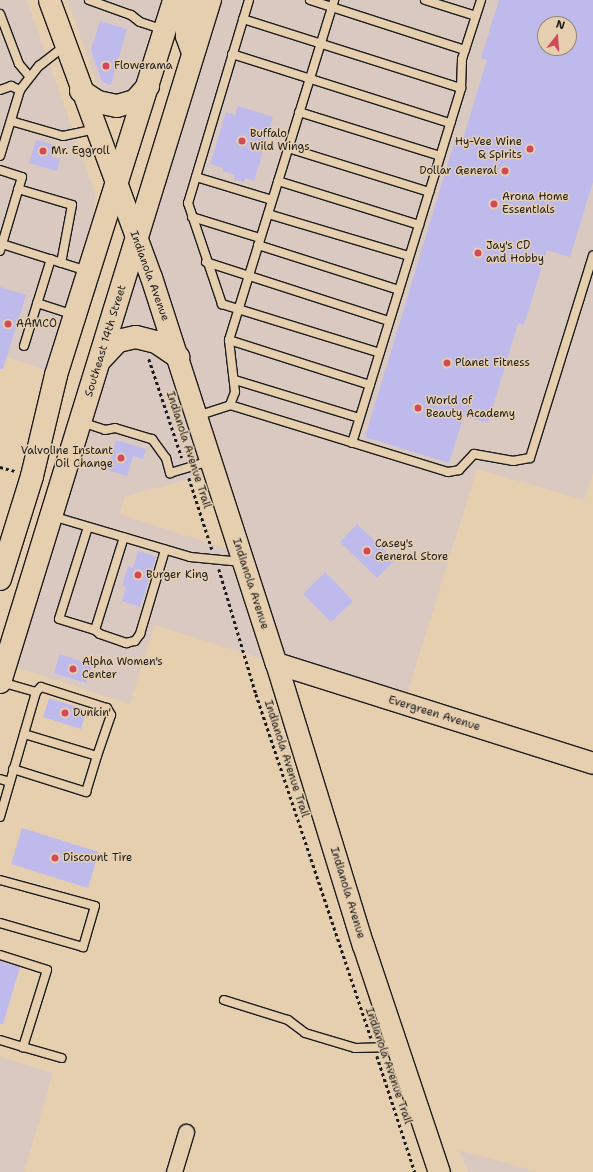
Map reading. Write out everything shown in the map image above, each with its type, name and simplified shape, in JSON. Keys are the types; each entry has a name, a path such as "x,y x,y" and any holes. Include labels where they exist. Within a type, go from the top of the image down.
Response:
{"main road":[{"name":"Indianola Avenue","path":"48,0 136,238 178,357 276,663 396,1047 439,1172"},
{"path":"1,572 32,476 56,376 74,315 174,0"},
{"path":"193,0 187,22 187,36 194,53"},
{"name":"Southeast 14th Street","path":"0,682 82,422 136,238 210,0"},
{"path":"81,91 98,102 117,106 134,101 148,85"},
{"path":"101,360 118,342 136,337 156,342 178,357"},
{"name":"Evergreen Avenue","path":"276,663 593,763"}],"street":[{"path":"174,1172 186,1132"}],"lane":[{"path":"89,0 132,14 140,22 165,30"},
{"path":"249,0 188,203 206,262 222,304 380,352"},
{"path":"310,0 333,4 465,50"},
{"path":"425,0 476,16"},
{"path":"352,443 461,88 462,59 481,0"},
{"path":"230,405 235,392 235,380 229,340 333,4"},
{"path":"0,14 18,64 29,76"},
{"path":"243,19 461,88"},
{"path":"0,156 20,90 29,76 66,46"},
{"path":"232,54 450,123"},
{"path":"0,90 11,86 20,90"},
{"path":"299,112 440,156"},
{"path":"11,121 63,136 95,129"},
{"path":"288,148 429,192"},
{"path":"0,170 22,177 1,248 88,271"},
{"path":"196,177 272,200"},
{"path":"278,181 419,225"},
{"path":"18,189 72,206 61,263"},
{"path":"268,214 409,256"},
{"path":"192,217 259,242 399,290"},
{"path":"197,416 230,405 448,472 459,470 474,454 513,461 530,458 593,256"},
{"path":"24,346 51,260"},
{"path":"206,262 389,321"},
{"path":"37,304 74,315"},
{"path":"229,340 370,385"},
{"path":"235,380 360,418"},
{"path":"82,422 105,430 115,428 152,439 166,458 170,473 211,461"},
{"path":"52,516 190,557 216,561 243,562"},
{"path":"88,527 59,618 95,630 100,634 126,643 135,641 140,634 165,550"},
{"path":"95,630 124,537"},
{"path":"0,682 36,692"},
{"path":"0,817 13,769 36,692 41,687 107,708 111,715 86,792 13,769"},
{"path":"24,734 97,756"},
{"path":"0,779 10,782"},
{"path":"0,880 95,906 83,947 0,923"},
{"path":"0,955 47,970 23,1047"},
{"path":"224,1000 288,1020 305,1033 355,1048 374,1049 396,1047"},
{"path":"0,1040 60,1058"}],"path":[{"name":"Indianola Avenue Trail","path":"147,354 216,561 256,694 415,1172"}],"shaded area":[{"path":"0,0 27,0 95,193 93,216 46,370 0,355"},
{"path":"67,0 162,0 136,85 131,91 110,99 99,89"},
{"path":"212,0 593,0 593,473 584,500 477,469 404,704 155,625 130,704 6,664","holes":["215,473 240,553 120,514 125,496"]},
{"path":"0,1057 53,1073 24,1172 0,1172"},
{"path":"459,1150 518,1166 535,1172 468,1172"}],"building":[{"path":"499,0 593,0 593,182 570,257 547,250 524,325 518,323 488,423 464,416 449,463 365,437 455,140 462,142 487,60 481,58"},
{"name":"Flowerama","path":"100,21 127,29 111,85 102,82 91,50"},
{"name":"Buffalo Wild Wings","path":"238,106 273,117 254,181 245,178 244,182 234,179 235,175 223,171 223,168 210,164 226,112 235,115"},
{"name":"Mr. Eggroll","path":"36,140 55,145 52,157 60,159 57,171 29,163"},
{"name":"AAMCO","path":"0,287 26,295 3,369 0,369"},
{"name":"Valvoline Instant Oil Change","path":"116,440 146,449 143,459 133,456 127,476 107,470"},
{"name":"Casey's General Store","path":"357,524 395,560 377,578 340,542"},
{"name":"Burger King","path":"138,551 156,557 140,607 122,601 126,587 122,586 128,566 133,568"},
{"path":"325,572 353,601 331,622 303,594"},
{"name":"Alpha Women's Center","path":"60,654 92,665 86,683 54,673"},
{"name":"Dunkin'","path":"49,698 87,710 81,729 43,717"},
{"name":"Discount Tire","path":"22,828 99,852 88,888 11,864"},
{"path":"0,961 20,967 3,1024 0,1024"}],"place":[{"name":"Flowerama","path":"106,66"},
{"name":"Buffalo Wild Wings","path":"242,141"},
{"name":"Hy-Vee Wine & Spirits","path":"530,149"},
{"name":"Mr. Eggroll","path":"43,151"},
{"name":"Dollar General","path":"505,171"},
{"name":"Arona Home Essentials","path":"494,204"},
{"name":"Jay's CD and Hobby","path":"478,253"},
{"name":"AAMCO","path":"8,324"},
{"name":"Planet Fitness","path":"447,363"},
{"name":"World of Beauty Academy","path":"418,408"},
{"name":"Valvoline Instant Oil Change","path":"121,458"},
{"name":"Casey's General Store","path":"367,551"},
{"name":"Burger King","path":"138,575"},
{"name":"Alpha Women's Center","path":"73,669"},
{"name":"Dunkin'","path":"65,713"},
{"name":"Discount Tire","path":"55,858"}]}
